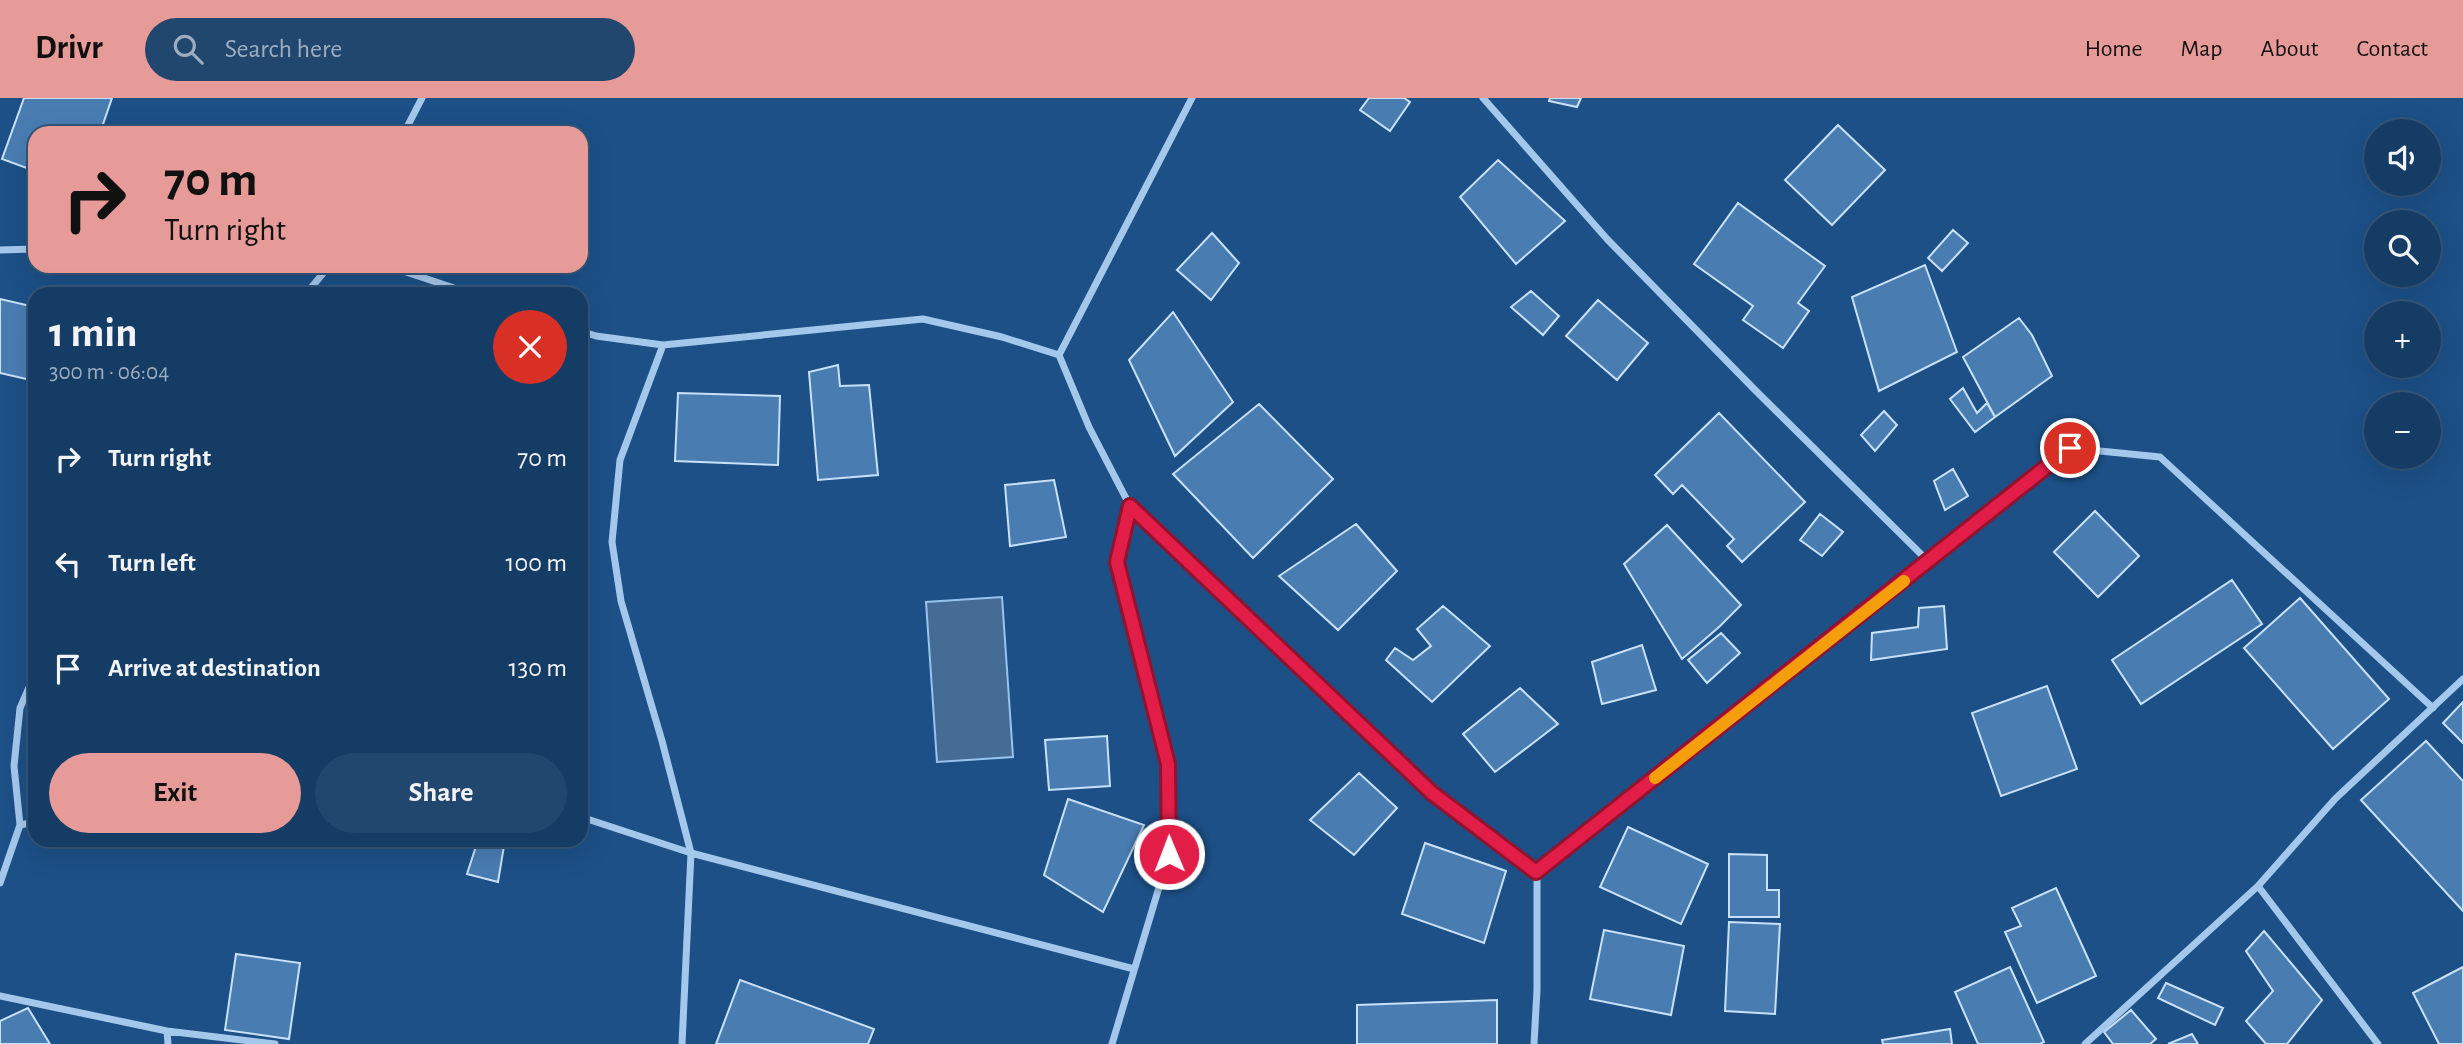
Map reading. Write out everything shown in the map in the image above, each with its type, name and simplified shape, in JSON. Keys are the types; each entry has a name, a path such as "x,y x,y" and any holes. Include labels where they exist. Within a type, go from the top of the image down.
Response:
{"street":[{"path":"408,126 422,98"},
{"path":"1059,355 1192,98"},
{"path":"1483,98 1607,239 1929,562"},
{"path":"0,250 28,249"},
{"path":"312,287 323,273"},
{"path":"409,273 450,287"},
{"path":"588,333 663,345 923,319 1002,337 1059,355 1089,427 1130,506 1432,793 1536,872"},
{"path":"663,345 620,460 612,541 621,601 691,853 682,1044"},
{"path":"1536,872 2070,448 2160,457 2433,708"},
{"path":"1112,1044 1169,854 1168,764 1117,562 1130,506"},
{"path":"2085,1044 2258,886 2335,799 2463,679"},
{"path":"0,883 20,825 14,766 20,708 28,690"},
{"path":"588,819 691,853 1134,969"},
{"path":"20,825 28,823"},
{"path":"1534,1044 1537,990 1536,872"},
{"path":"2258,886 2378,1044"},
{"path":"0,996 167,1031 275,1044"},
{"path":"167,1031 168,1044"}],"water":[{"path":"1002,597 1013,757 937,762 926,602"}],"building":[{"path":"24,98 112,98 102,126 28,126 28,168 2,159"},
{"path":"1369,98 1404,98 1410,102 1390,131 1360,110"},
{"path":"1550,98 1581,98 1577,107 1549,101"},
{"path":"1838,125 1885,170 1832,225 1785,180"},
{"path":"1498,160 1565,221 1516,264 1460,197"},
{"path":"1738,203 1825,266 1798,303 1809,311 1783,348 1743,320 1753,306 1694,264"},
{"path":"1953,230 1968,243 1942,271 1928,258"},
{"path":"1212,233 1239,263 1211,300 1177,270"},
{"path":"1925,265 1957,352 1879,391 1852,297"},
{"path":"1531,291 1559,316 1543,335 1511,307"},
{"path":"0,299 28,305 28,379 0,373"},
{"path":"1598,300 1648,343 1617,380 1566,336"},
{"path":"1173,312 1233,402 1175,456 1129,360"},
{"path":"2019,318 2032,335 2052,376 1995,417 1963,357"},
{"path":"838,365 840,386 869,385 878,475 818,480 809,372"},
{"path":"1963,388 1977,413 1987,403 1995,417 1975,432 1950,399"},
{"path":"678,393 780,396 778,465 675,461"},
{"path":"1259,404 1333,479 1253,558 1173,474"},
{"path":"1884,411 1897,425 1875,451 1861,435"},
{"path":"1719,413 1805,502 1742,562 1727,546 1734,539 1682,485 1673,494 1655,475"},
{"path":"1953,469 1968,496 1945,510 1934,481"},
{"path":"1054,480 1066,537 1010,546 1005,485"},
{"path":"2095,511 2139,556 2098,597 2054,552"},
{"path":"1820,514 1843,532 1822,556 1800,540"},
{"path":"1356,524 1397,571 1338,630 1279,576"},
{"path":"1667,525 1741,605 1682,659 1624,564"},
{"path":"2232,580 2262,624 2141,704 2112,660"},
{"path":"2300,598 2389,699 2333,749 2244,648"},
{"path":"1443,606 1490,646 1432,702 1386,660 1395,648 1413,660 1431,646 1417,629"},
{"path":"1944,606 1947,649 1871,660 1872,633 1918,627 1919,608"},
{"path":"1721,633 1740,653 1707,683 1688,660"},
{"path":"1642,645 1656,690 1602,704 1592,662"},
{"path":"2047,686 2077,769 2001,796 1972,713"},
{"path":"1520,688 1558,724 1495,772 1463,734"},
{"path":"2463,702 2463,743 2443,723"},
{"path":"1107,736 1110,786 1049,790 1045,740"},
{"path":"2426,741 2463,781 2463,911 2361,800"},
{"path":"1359,773 1397,808 1354,855 1310,820"},
{"path":"1068,799 1144,825 1103,912 1044,875"},
{"path":"1628,827 1708,864 1681,924 1600,887"},
{"path":"1425,843 1506,871 1484,943 1402,914"},
{"path":"476,847 504,847 498,882 467,874"},
{"path":"1729,854 1767,855 1767,890 1779,890 1779,917 1729,917"},
{"path":"2056,888 2096,976 2037,1003 2005,932 2021,926 2012,908"},
{"path":"1729,922 1780,924 1775,1014 1725,1011"},
{"path":"1604,930 1684,946 1671,1015 1590,999"},
{"path":"2264,931 2322,1000 2287,1044 2266,1044 2246,1021 2273,991 2246,951"},
{"path":"236,954 300,963 289,1039 225,1030"},
{"path":"2010,967 2044,1042 1978,1044 1955,992"},
{"path":"2463,967 2463,1044 2439,1044 2413,993"},
{"path":"740,980 874,1029 868,1044 716,1044"},
{"path":"2166,983 2223,1008 2215,1025 2158,998"},
{"path":"1497,1000 1497,1044 1357,1044 1357,1005"},
{"path":"28,1008 50,1044 0,1044 0,1021"},
{"path":"2131,1010 2156,1039 2150,1044 2113,1044 2104,1032"},
{"path":"1950,1029 1952,1044 1883,1044 1882,1040"},
{"path":"2192,1034 2198,1044 2168,1044"}],"slow traffic":[{"path":"1655,778 1904,581"}],"route":[{"path":"1169,854 1168,764 1117,562 1130,506 1432,793 1536,872 2070,448"}]}
